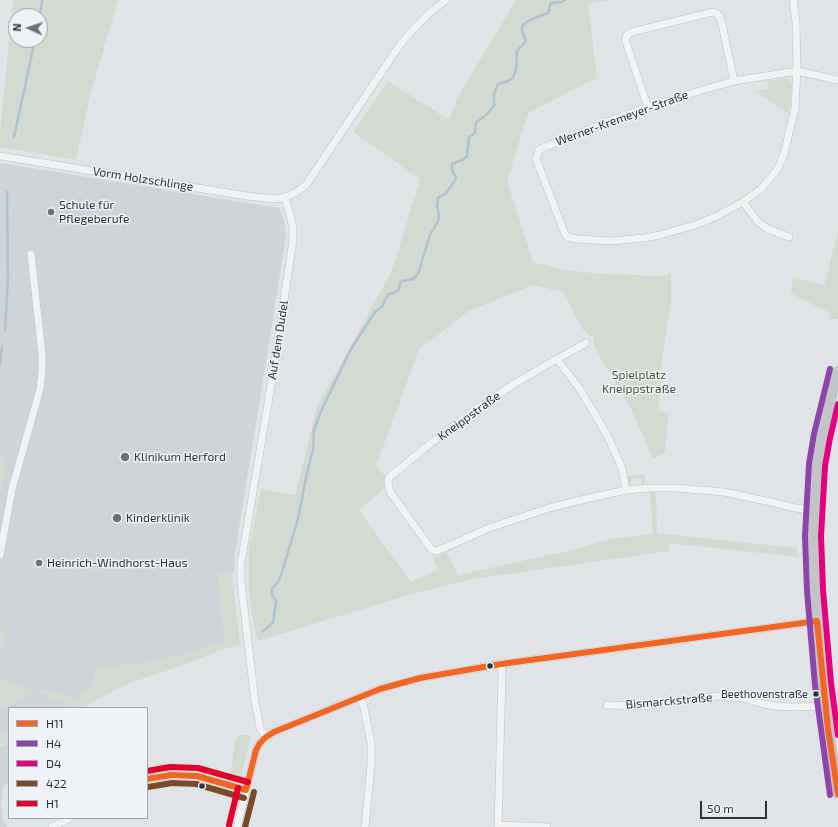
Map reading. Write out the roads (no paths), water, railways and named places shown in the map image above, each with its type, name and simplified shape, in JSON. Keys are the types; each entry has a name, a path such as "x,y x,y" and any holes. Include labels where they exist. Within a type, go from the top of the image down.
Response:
{"main road":[{"path":"838,371 836,389 822,436 814,510 813,543 817,621 826,706 838,794"}],"street":[{"path":"285,197 306,185 410,32 428,14 446,0"},
{"path":"789,237 768,229 758,222 743,202 761,189 777,170 789,140 795,108 797,71 796,22 793,0"},
{"path":"648,108 626,42 626,37 632,32 713,12 716,13 720,17 722,24 734,81"},
{"path":"797,71 838,80"},
{"name":"Werner-Kremeyer-Straße","path":"743,202 698,224 660,235 611,241 592,241 568,237 565,234 536,159 539,150 595,126 648,108 734,81 797,71"},
{"name":"Vorm Holzschlinge","path":"0,156 247,196 275,199 285,197"},
{"name":"Auf dem Dudel","path":"266,737 260,728 255,702 241,582 241,563 273,374 293,240 293,228 285,197"},
{"path":"0,555 12,489 40,389 42,371 42,354 31,254"},
{"name":"Kneippstraße","path":"586,343 514,384 471,413 426,447 389,478 388,482 390,492 432,550 437,551 518,517 626,490"},
{"path":"557,359 579,388 608,437 622,468 626,490 654,487 700,489 724,492 795,508 814,510"},
{"path":"236,827 256,750 266,737 274,732 380,689 420,678 501,664 817,621"},
{"path":"501,664 502,675 498,826 547,827"},
{"name":"Bismarckstraße","path":"607,705 643,706 718,696 744,698 763,704 776,706 826,706"},
{"path":"360,697 364,708 371,743 371,765 365,827"},
{"path":"148,779 171,775 197,776 246,790"},
{"path":"52,827 68,819"}],"waterway":[{"path":"41,8 42,0"},
{"path":"263,631 273,623 276,601 272,595 272,589 278,582 282,572 298,519 313,450 314,430 322,409 351,349 375,312 382,307 388,294 399,290 400,283 402,281 413,279 418,274 430,235 438,221 438,198 446,193 456,178 452,170 452,164 464,159 467,156 469,137 475,133 476,123 494,106 494,94 498,84 513,78 516,69 517,51 526,41 522,31 522,26 528,21 548,13 551,3 562,2 565,0"},
{"path":"14,137 33,48"},
{"path":"5,330 8,277 7,192"},
{"path":"0,365 2,346"}],"place":[{"name":"Schule für Pflegeberufe","path":"51,212"},
{"name":"Klinikum Herford","path":"125,457"},
{"name":"Kinderklinik","path":"117,518"},
{"name":"Heinrich-Windhorst-Haus","path":"39,563"},
{"name":"Beethovenstraße","path":"816,694"}],"park label":[{"name":"Spielplatz Kneippstraße","path":"639,382"}]}
